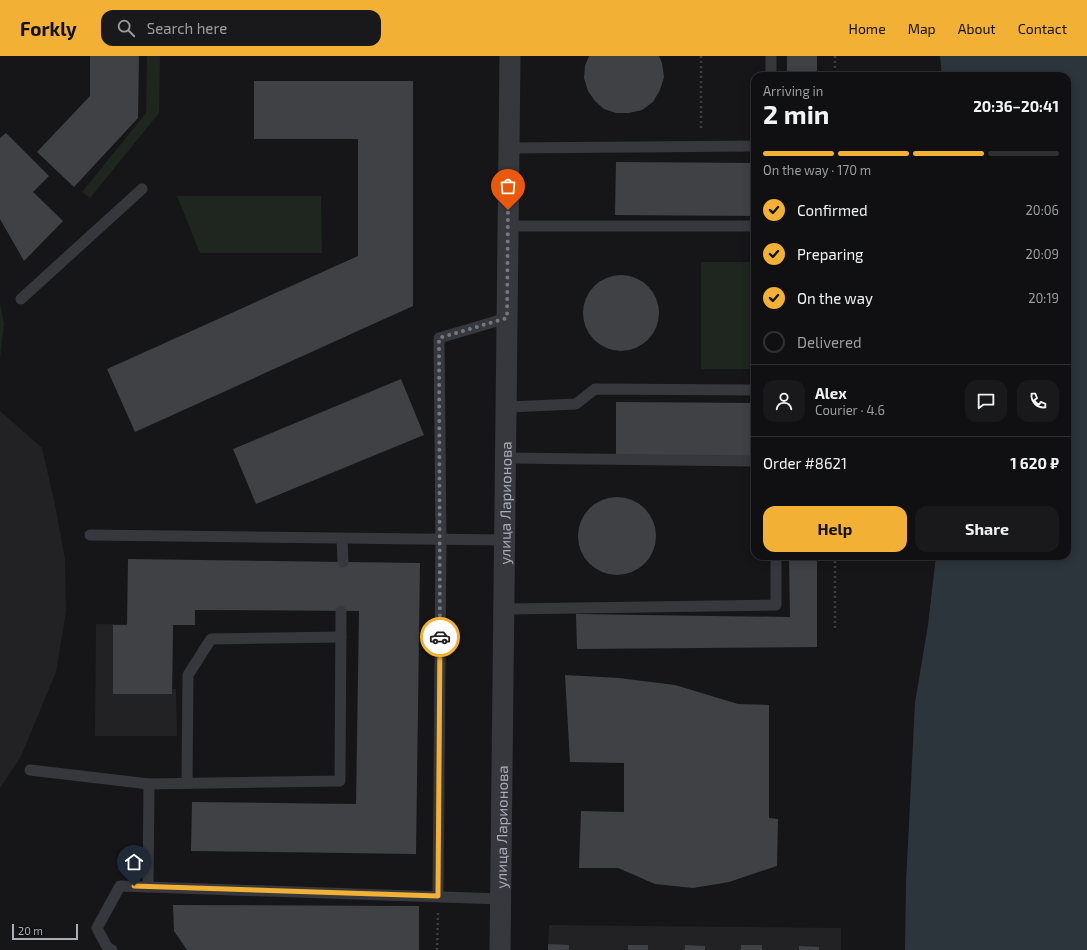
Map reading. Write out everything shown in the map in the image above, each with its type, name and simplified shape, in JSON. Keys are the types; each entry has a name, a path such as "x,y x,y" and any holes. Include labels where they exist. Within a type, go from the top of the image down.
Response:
{"street":[{"name":"улица Ларионова","path":"500,950 510,56"}],"lane":[{"path":"771,56 771,72"},
{"path":"509,148 751,146"},
{"path":"21,299 142,189"},
{"path":"508,226 751,226"},
{"path":"438,896 441,540 439,338 507,318"},
{"path":"506,407 576,404 595,389 751,390"},
{"path":"506,458 751,460"},
{"path":"90,535 505,540"},
{"path":"342,539 342,562"},
{"path":"504,609 776,605 776,560"},
{"path":"30,770 149,784 340,781 342,611"},
{"path":"187,783 188,675 211,639 341,637"},
{"path":"148,887 149,784"},
{"path":"112,950 107,947 97,928 120,886 501,899"}],"path":[{"path":"701,56 701,146"},
{"path":"835,56 835,72"},
{"path":"835,560 835,630"},
{"path":"437,950 438,896"}],"shaded area":[{"path":"147,56 160,56 159,113 90,198 82,192 146,113"},
{"path":"940,56 1087,56 1087,950 905,950 906,883 915,703 928,625 936,560 1071,560 1071,72 942,72"},
{"path":"177,196 321,196 322,253 200,253"},
{"path":"701,262 751,262 751,369 701,369"},
{"path":"0,303 4,324 0,359"},
{"path":"0,411 42,448 65,559 66,611 56,672 21,756 0,788"},
{"path":"96,624 173,625 172,689 176,689 177,736 95,736"},
{"path":"549,925 841,928 841,950 548,950"}],"building":[{"path":"90,56 139,56 138,118 74,187 37,152 90,96"},
{"path":"589,56 659,56 662,63 664,77 660,90 653,102 642,110 629,113 616,113 604,109 595,101 588,91 584,78 585,66"},
{"path":"787,56 817,56 817,72 787,72"},
{"path":"254,81 413,81 413,306 135,432 107,369 358,256 358,139 254,139"},
{"path":"6,133 49,176 33,192 63,221 24,261 0,219 0,138"},
{"path":"616,162 751,163 751,216 615,215"},
{"path":"621,275 635,278 648,286 656,299 659,313 656,327 648,340 635,348 621,351 607,348 594,340 586,327 583,313 586,299 594,286 607,278"},
{"path":"401,379 424,435 256,504 233,449"},
{"path":"616,402 751,403 751,457 616,456"},
{"path":"617,497 632,500 645,508 653,521 656,536 653,551 645,564 632,572 617,575 602,572 589,564 581,551 578,536 581,521 589,508 602,500"},
{"path":"128,559 420,563 416,854 191,851 192,802 356,804 359,611 195,610 195,625 173,625 172,694 113,694 113,625 127,625"},
{"path":"789,560 817,560 817,647 577,649 576,614 790,617"},
{"path":"565,675 619,678 675,685 738,704 769,705 769,818 778,819 777,866 729,882 693,888 655,884 618,868 579,868 581,811 624,812 624,763 570,762"},
{"path":"173,905 419,906 419,950 187,950 174,931"},
{"path":"548,944 569,945 569,950 548,950"},
{"path":"628,945 648,945 648,950 628,950"},
{"path":"685,945 705,946 705,950 685,950"},
{"path":"741,945 762,945 762,950 741,950"},
{"path":"799,946 819,947 819,950 799,950"}],"way so far":[{"path":"440,637 441,540 439,338 507,318 508,210"}],"route":[{"path":"134,886 438,896 440,637"}]}
